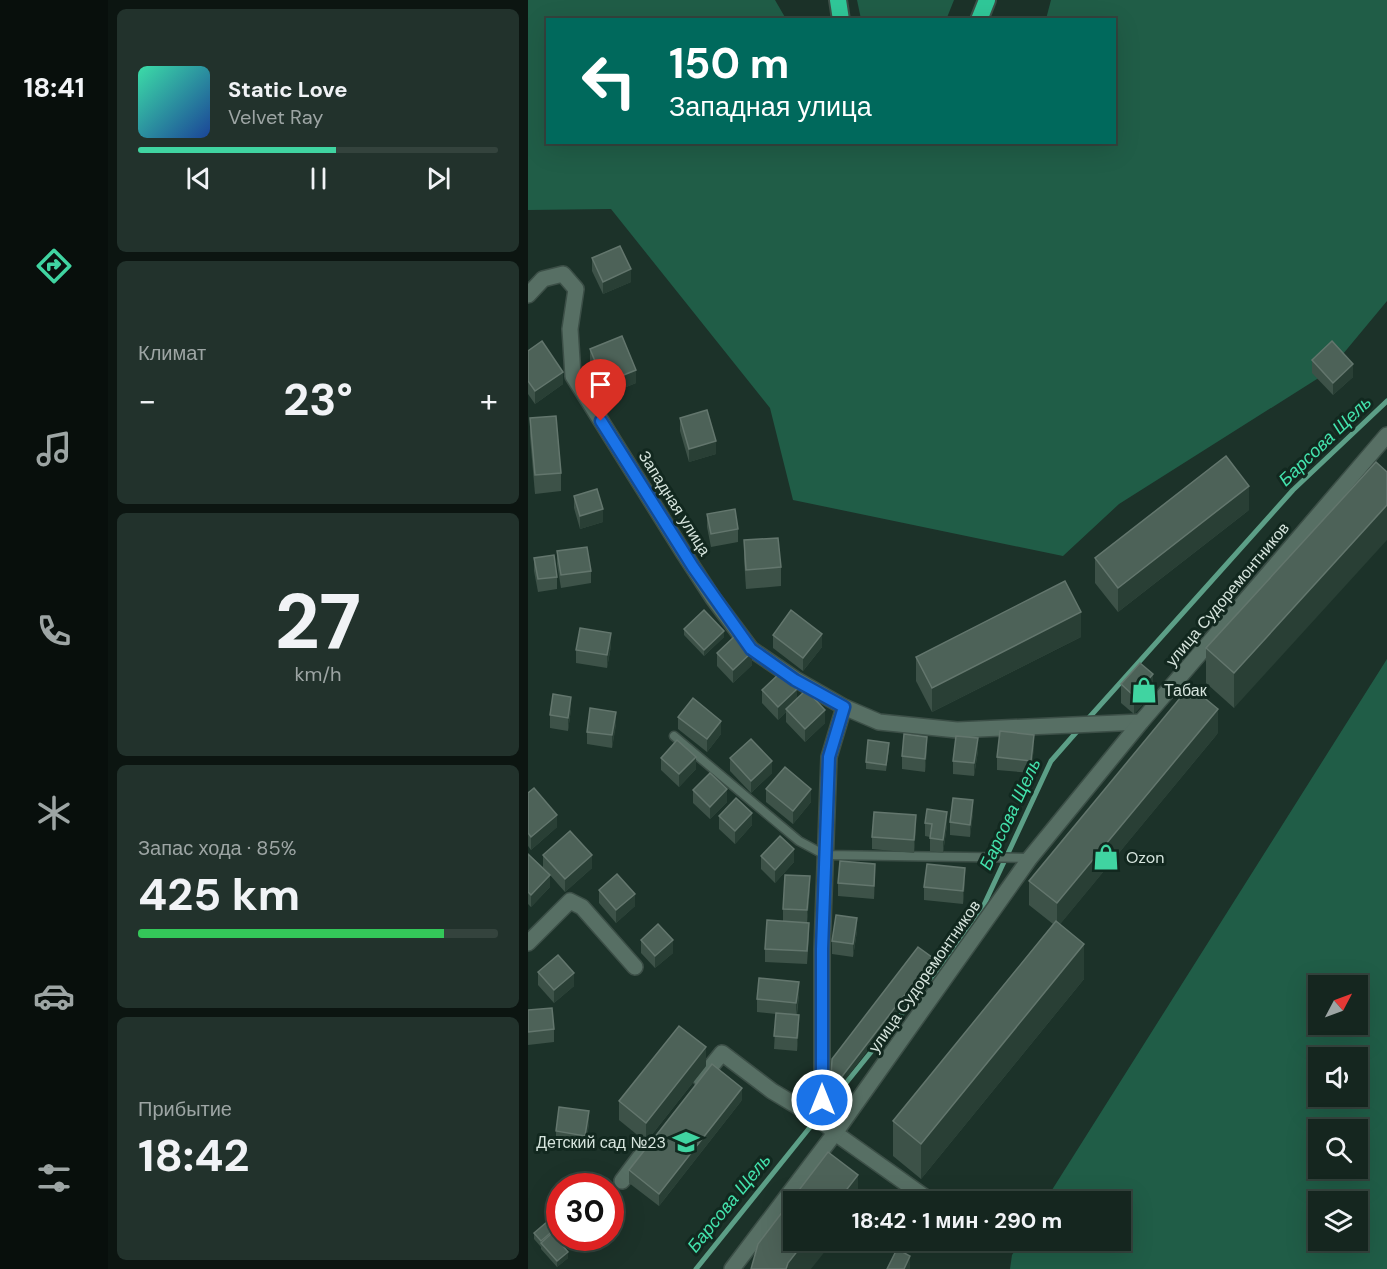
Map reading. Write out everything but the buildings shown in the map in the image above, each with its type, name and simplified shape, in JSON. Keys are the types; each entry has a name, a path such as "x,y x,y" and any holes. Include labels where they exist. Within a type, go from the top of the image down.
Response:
{"highway":[{"path":"838,0 841,18"},
{"path":"980,18 987,0"}],"street":[{"name":"Западная улица","path":"528,295 543,279 562,274 576,289 570,329 573,376 713,598 751,649 795,680 844,707 879,722 957,730 1142,722"},
{"name":"улица Судоремонтников","path":"732,1269 835,1133 1030,858 1142,722 1387,435"},
{"path":"822,1121 822,949 829,757 844,707"},
{"path":"528,943 570,901 582,907 636,967"},
{"path":"693,1090 722,1053 772,1091 822,1121 835,1133 917,1191"},
{"path":"624,1177 650,1144"}],"lane":[{"path":"674,736 799,841 825,855 1030,858"}],"green space":[{"path":"528,0 775,0 785,18 546,18 546,144 1116,144 1116,18 1046,18 1051,0 1387,0 1387,301 1328,372 1119,504 1063,556 793,500 770,408 611,209 528,210"},
{"path":"857,0 954,0 947,18 861,18"},
{"path":"1387,659 1387,1269 1010,1269 1015,1251 1131,1251 1131,1191 1051,1191"}],"waterway":[{"name":"Барсова Щель","path":"1086,721 1293,490 1387,401"},
{"name":"Барсова Щель","path":"825,1109 976,922 1051,761 1080,728"},
{"name":"Барсова Щель","path":"696,1269 815,1121"}],"place":[{"name":"Табак","path":"1144,690"},
{"name":"Ozon","path":"1106,857"},
{"name":"Детский сад №23","path":"686,1142"}],"route":[{"path":"601,421 713,598 751,649 795,680 844,707 829,757 822,949 822,1100"}]}
